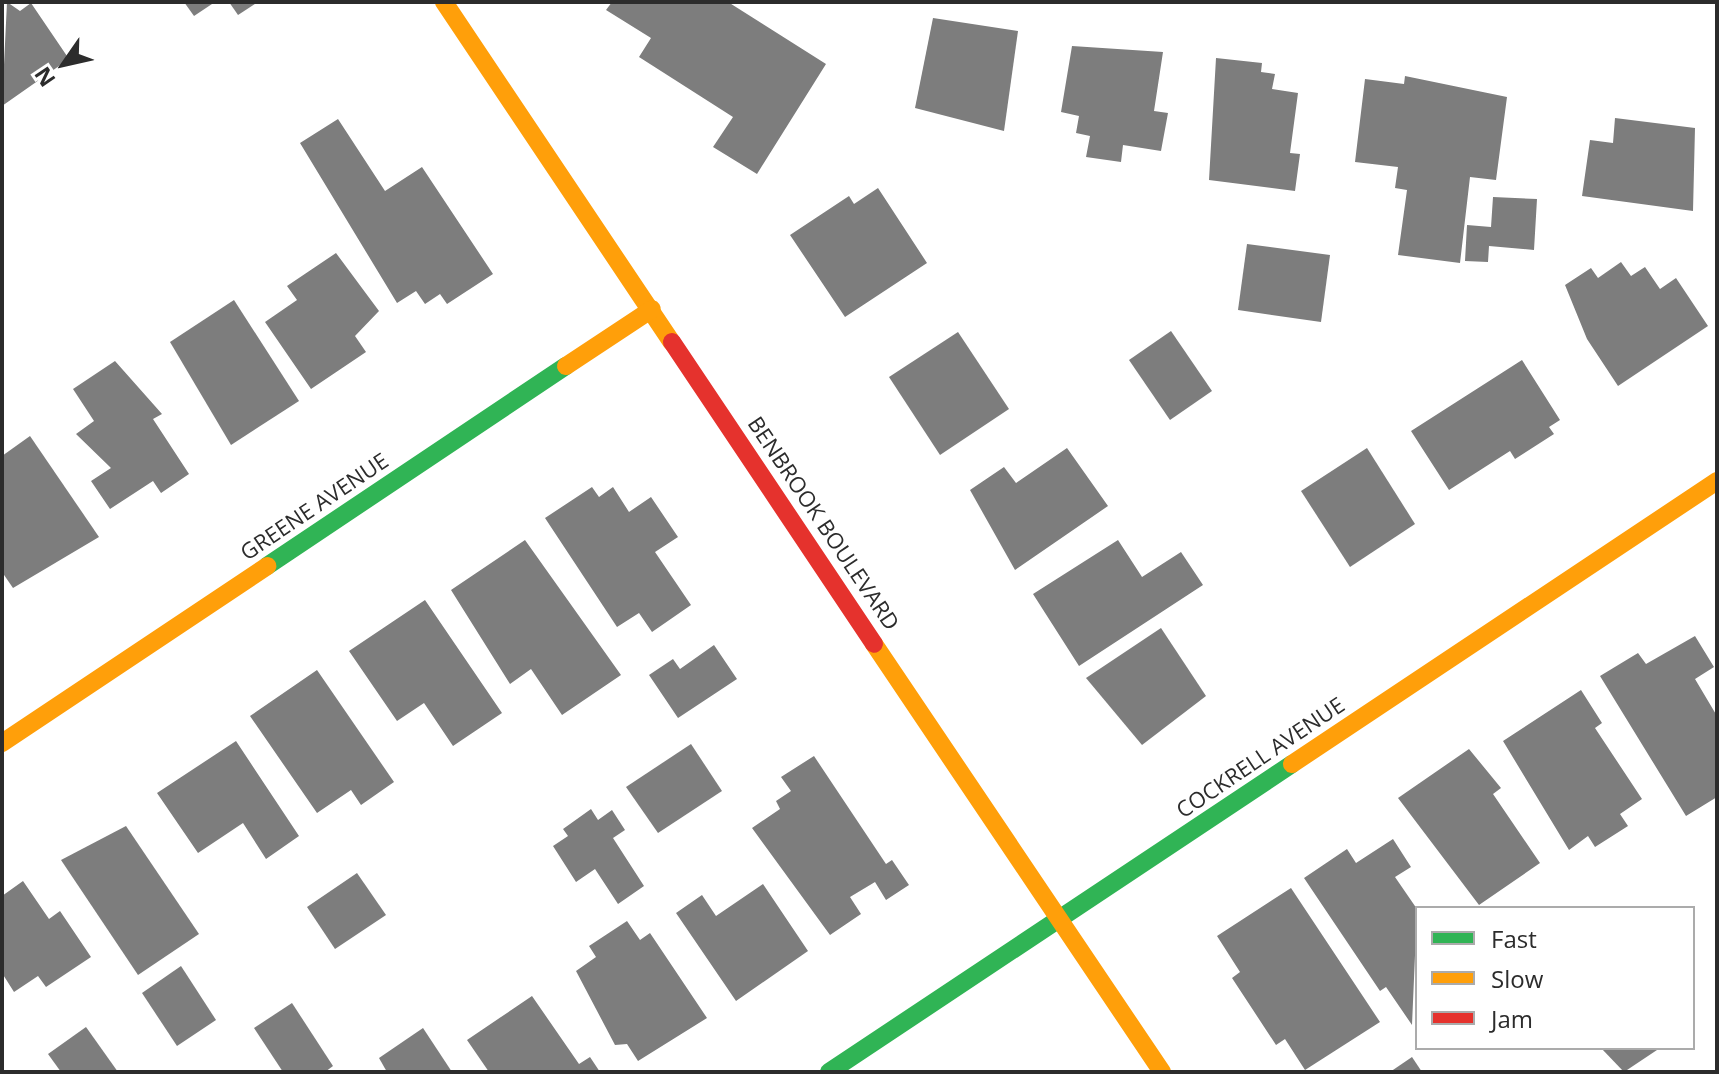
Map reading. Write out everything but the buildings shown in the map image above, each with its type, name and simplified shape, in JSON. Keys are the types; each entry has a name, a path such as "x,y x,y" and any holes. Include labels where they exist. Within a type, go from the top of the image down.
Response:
{"street":[{"name":"BENBROOK BOULEVARD","path":"444,2 1162,1072"},
{"name":"GREENE AVENUE","path":"2,743 652,309"},
{"name":"COCKRELL AVENUE","path":"829,1072 1717,481"}],"traffic: fast":[{"path":"267,566 566,366"},
{"path":"829,1072 1292,764"}],"traffic: slow":[{"path":"444,2 672,342"},
{"path":"566,366 652,309"},
{"path":"1292,764 1717,481"},
{"path":"2,743 267,566"},
{"path":"874,644 1162,1072"}],"traffic: jam":[{"path":"672,342 874,644"}]}
